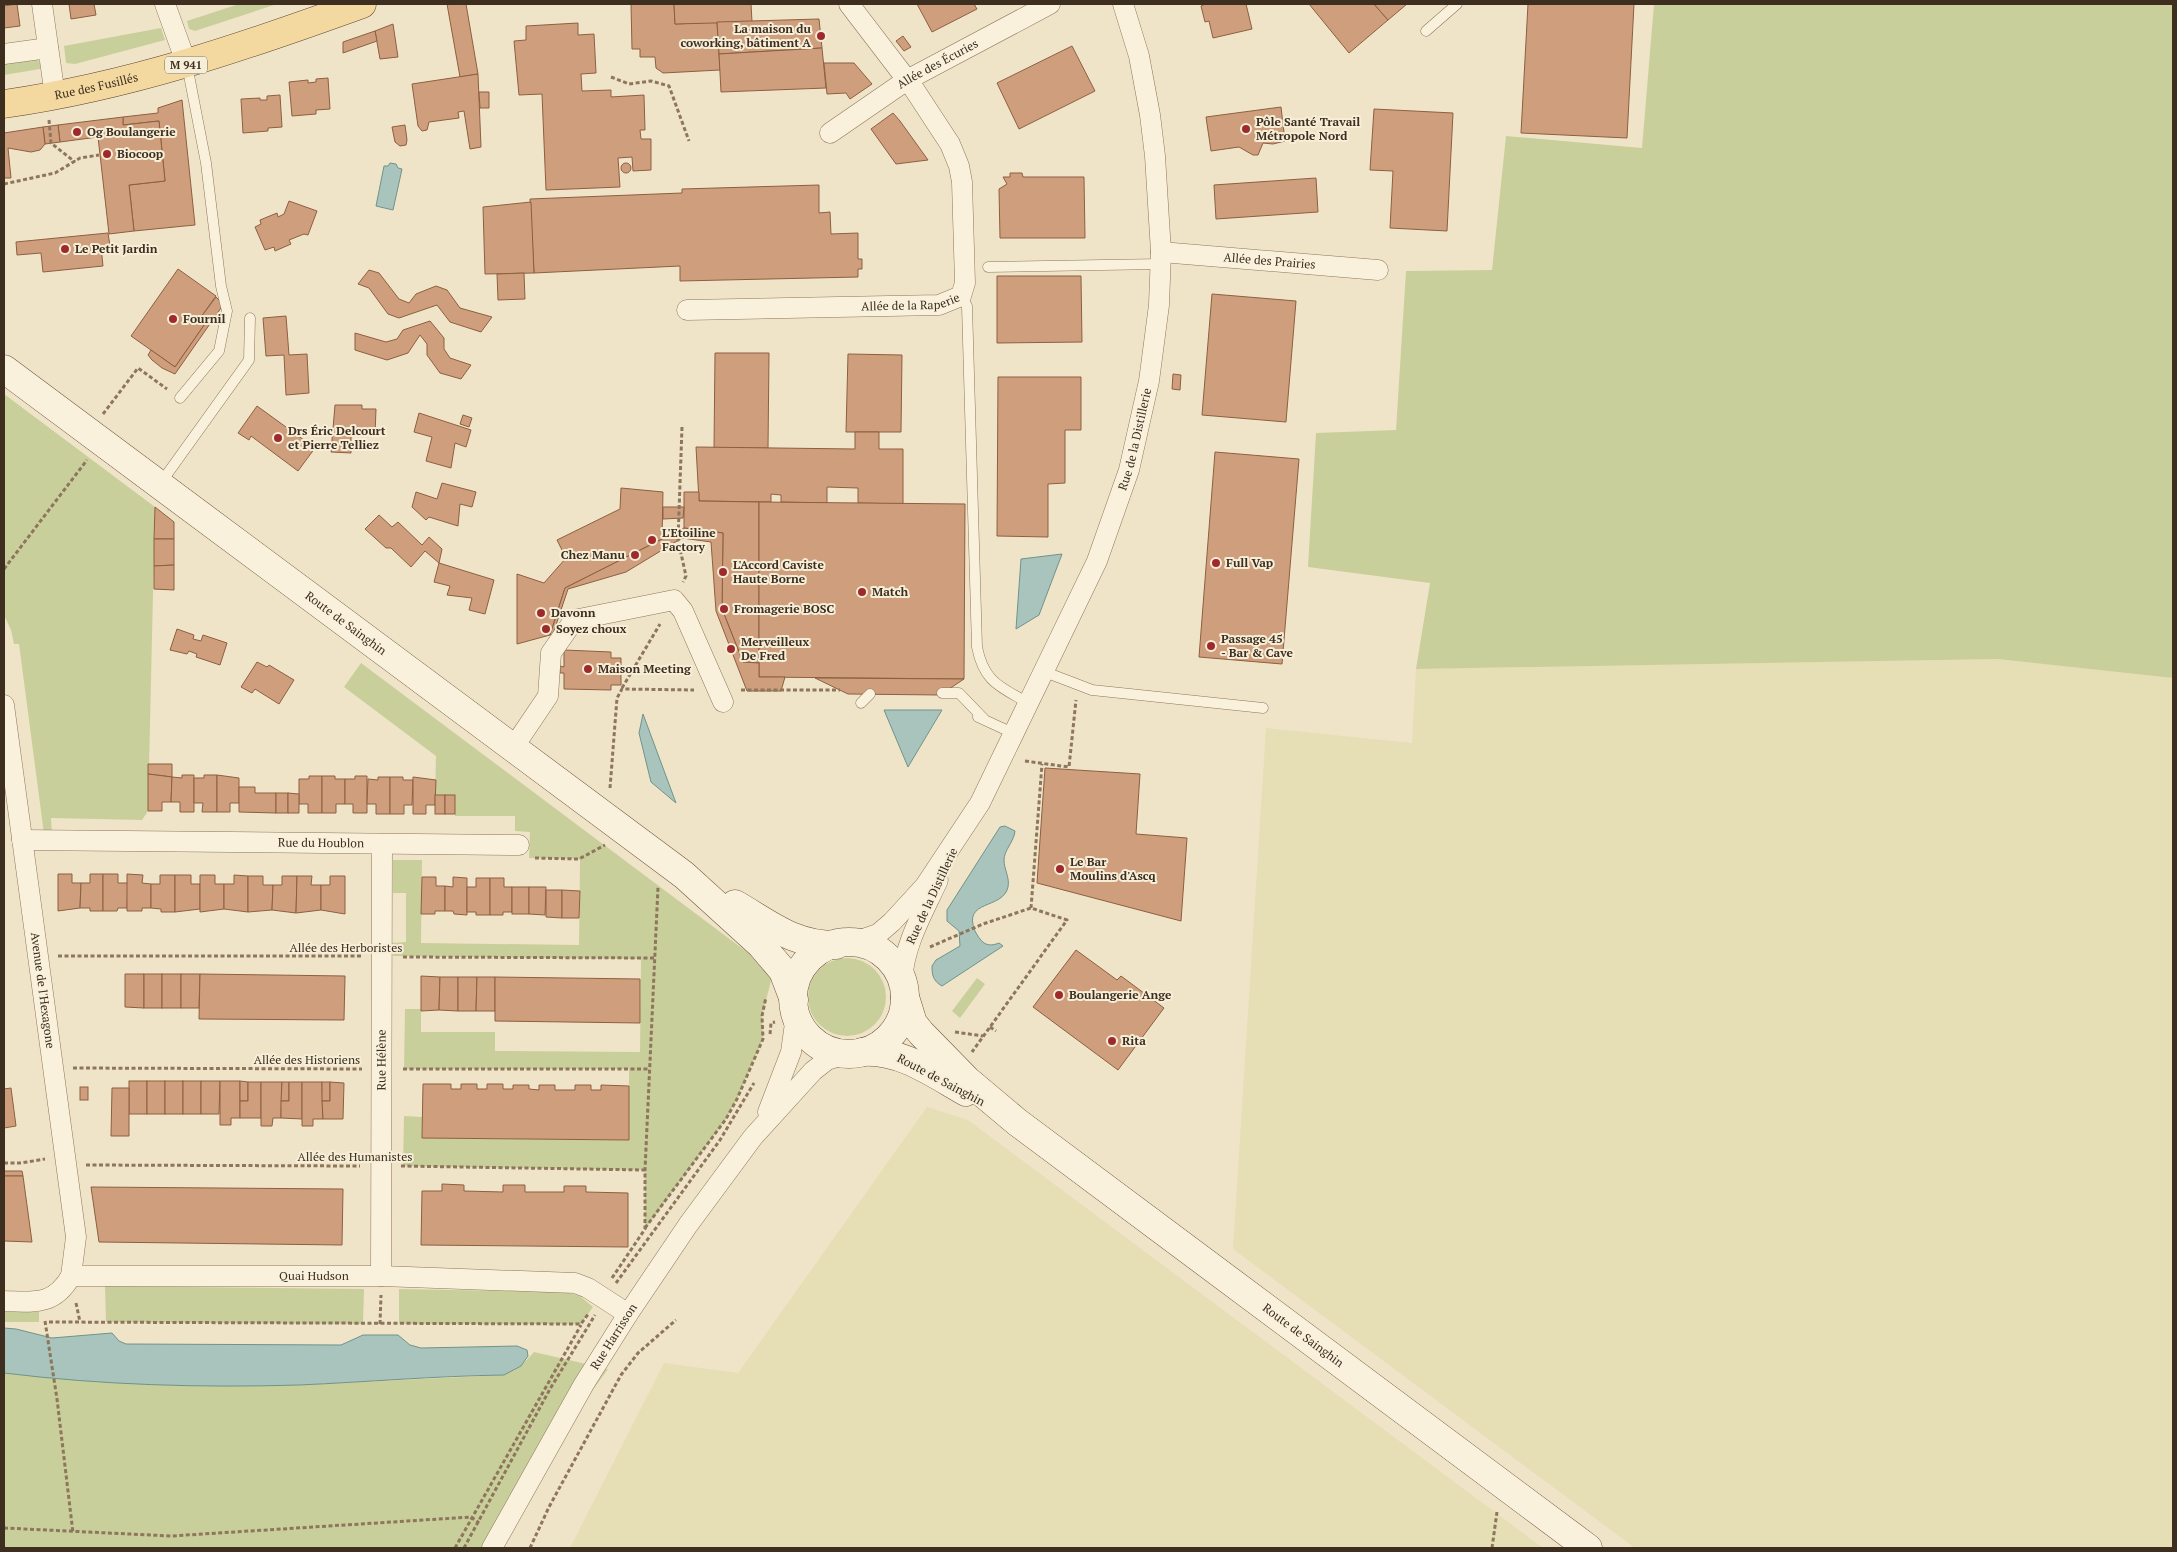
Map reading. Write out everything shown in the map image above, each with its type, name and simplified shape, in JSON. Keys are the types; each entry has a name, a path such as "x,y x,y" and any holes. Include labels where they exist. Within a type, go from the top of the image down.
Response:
{"main road":[{"name":"Rue des Fusillés","path":"4,104 52,105 186,65 362,4"}],"street":[{"path":"42,4 48,48 52,105"},
{"path":"165,4 186,65"},
{"name":"Allée de la Raperie","path":"687,310 939,305 952,302 961,296 965,283 962,182 959,166 950,144 907,80 850,4"},
{"name":"Allée des Écuries","path":"830,133 907,80 1050,4"},
{"name":"Rue de la Distillerie","path":"844,944 878,934 892,922 925,886 980,803 1030,704 1098,561 1129,470 1149,381 1159,305 1161,258 1155,156 1150,115 1139,56 1123,4"},
{"path":"4,54 48,48"},
{"name":"Allée des Prairies","path":"1161,258 1378,270"},
{"name":"Route de Sainghin","path":"4,369 688,878 767,951 783,971 795,1008"},
{"path":"513,748 548,696 551,653 574,620 674,600 683,611 721,696"},
{"name":"Avenue de l'Hexagone","path":"4,705 15,829 37,956 76,1237 71,1276"},
{"name":"Rue du Houblon","path":"15,829 382,844 519,845"},
{"name":"Rue de la Distillerie","path":"904,989 904,958 957,840"},
{"name":"Rue Hélène","path":"381,1276 382,844"},
{"name":"Route de Sainghin","path":"688,878 792,938 818,945 844,944"},
{"path":"844,944 868,946 883,954 894,966 904,989 903,1014 891,1035 878,1046 854,1053 830,1050 815,1042 804,1031 795,1008 796,983 802,968 820,951 844,944"},
{"name":"Route de Sainghin","path":"904,989 913,1023 921,1033 967,1080 1016,1122 1588,1548"},
{"name":"Rue Harrisson","path":"754,1137 782,1081 791,1052 795,1008"},
{"name":"Route de Sainghin","path":"854,1053 876,1051 901,1057 1016,1122"},
{"name":"Rue Harrisson","path":"494,1543 558,1427 628,1314 688,1225 754,1137 813,1071 826,1060 854,1053"},
{"path":"4,1301 47,1300 65,1286 71,1276"},
{"name":"Quai Hudson","path":"71,1276 381,1276 558,1281 588,1288 628,1314"}],"lane":[{"path":"1426,31 1457,4"},
{"path":"180,398 219,351 227,311 206,163 186,65"},
{"path":"988,267 1161,258"},
{"path":"961,296 967,306 968,420 978,653 984,671 992,681 1030,704"},
{"path":"159,485 249,360 250,318"},
{"path":"1045,672 1092,690 1263,708"},
{"path":"942,693 959,693 984,719"},
{"path":"861,703 870,694"},
{"path":"973,714 1015,734"}],"path":[{"path":"611,77 629,84 651,82 668,86 689,141"},
{"path":"52,105 51,143 75,162"},
{"path":"4,184 55,173 80,158 99,155"},
{"path":"100,418 138,368 180,398"},
{"path":"609,797 617,698 686,576 678,540 682,427"},
{"path":"4,569 90,456"},
{"path":"1025,761 1069,767 1077,684"},
{"path":"622,688 721,696 840,690"},
{"path":"1031,908 1042,764"},
{"path":"519,845 526,858 579,859 604,846 605,842"},
{"path":"645,1228 645,1170 658,882"},
{"path":"926,948 956,937 983,924 1031,908 1067,920 970,1054"},
{"name":"Allée des Herboristes","path":"37,956 654,958"},
{"path":"455,1548 581,1324 645,1228 726,1119 737,1099 763,1039 762,1016 768,991"},
{"path":"990,1027 996,1031"},
{"path":"948,1032 984,1036"},
{"name":"Allée des Historiens","path":"53,1068 650,1069"},
{"name":"Allée des Humanistes","path":"4,1162 21,1163 65,1160 645,1170"},
{"path":"380,1324 381,1276"},
{"path":"530,1548 549,1507 621,1375 638,1352 676,1320"},
{"path":"39,1322 581,1324"},
{"path":"45,1322 58,1399 73,1533"},
{"path":"1492,1548 1496,1515 1506,1488"},
{"path":"471,1517 494,1543"},
{"path":"4,1528 73,1533 171,1536 471,1517"}],"shaded area":[{"path":"1998,659 2173,678 2173,1548 1635,1548 1233,1249 1266,728 1412,743 1416,669"},
{"path":"927,1107 968,1120 1543,1548 570,1548 664,1363 738,1373"}],"green space":[{"path":"239,4 277,4 195,31 189,29 187,21"},
{"path":"1654,4 2173,4 2173,678 1998,659 1416,669 1430,583 1308,567 1316,433 1396,430 1406,271 1492,270 1506,136 1642,148"},
{"path":"161,28 165,40 75,64 66,63 64,46"},
{"path":"37,59 41,65 40,69 4,75 4,60"},
{"path":"4,394 155,507 148,811 142,820 51,818 52,835 44,834 19,644 14,644 11,630 4,615"},
{"path":"361,663 751,955 772,977 762,1016 763,1039 737,1099 726,1119 645,1229 645,1170 403,1166 404,1116 422,1117 422,1138 629,1140 629,1069 404,1069 405,1009 421,1009 421,1032 495,1032 495,1051 640,1052 641,959 393,956 392,943 406,942 406,893 393,893 393,860 422,860 421,943 579,945 580,861 579,859 529,858 530,832 515,831 515,816 455,816 455,795 435,795 436,756 344,687"},
{"path":"839,958 855,958 869,964 880,975 886,989 886,1005 880,1019 869,1030 855,1036 839,1036 825,1030 814,1019 808,1005 808,989 814,975 825,964"},
{"path":"977,978 985,984 960,1018 952,1011"},
{"path":"105,1286 364,1289 363,1324 106,1322"},
{"path":"399,1289 565,1292 580,1296 593,1307 581,1324 399,1324"},
{"path":"4,1312 39,1312 39,1322 4,1322"},
{"path":"534,1352 608,1369 498,1521 484,1548 4,1548 4,1373 74,1380 183,1385 297,1385 504,1375 521,1366"}],"water":[{"path":"390,163 396,164 398,168 402,169 393,210 376,206 384,166 388,166"},
{"path":"1062,554 1039,615 1016,629 1021,559"},
{"path":"884,710 942,710 908,767"},
{"path":"643,714 676,803 651,782 639,733"},
{"path":"1005,826 1015,831 1004,856 1008,887 1005,894 999,899 978,909 972,921 976,933 984,943 992,945 999,943 1003,946 942,986 934,978 932,966 936,960 960,946 959,931 947,921 947,910 1000,827"},
{"path":"4,1328 52,1338 112,1333 119,1341 126,1344 341,1345 363,1335 398,1335 410,1345 421,1348 517,1346 527,1350 528,1356 521,1366 504,1375 262,1386 114,1383 4,1373"}],"building":[{"path":"17,4 20,26 4,28 4,6"},
{"path":"69,4 94,4 96,15 71,19"},
{"path":"447,4 466,4 478,74 460,77"},
{"path":"631,4 674,4 675,24 717,22 720,70 663,73 656,68 655,57 640,57 640,49 632,49"},
{"path":"674,4 751,4 752,22 675,24"},
{"path":"917,4 974,4 977,9 932,32"},
{"path":"1205,4 1246,4 1252,29 1213,38 1209,21 1205,22 1201,6"},
{"path":"1309,4 1374,4 1388,20 1349,53"},
{"path":"1374,4 1407,4 1388,20"},
{"path":"1528,4 1634,4 1627,138 1521,133"},
{"path":"819,19 822,48 719,54 717,22"},
{"path":"578,23 578,35 594,34 596,73 581,74 582,91 611,90 611,97 644,95 645,130 640,130 641,139 651,139 651,170 633,171 632,157 618,158 620,187 546,190 542,94 519,95 514,41 526,40 526,26"},
{"path":"393,24 398,57 380,59 375,31"},
{"path":"375,31 377,41 343,53 343,42"},
{"path":"903,36 911,47 904,51 896,41"},
{"path":"1072,46 1095,91 1019,129 997,83"},
{"path":"822,48 826,88 721,92 719,54"},
{"path":"824,63 854,63 872,84 850,99 846,93 827,94"},
{"path":"478,74 481,147 470,149 464,111 458,112 459,118 429,122 427,130 422,131 418,126 412,84"},
{"path":"328,78 330,109 316,110 316,114 292,116 289,82 308,80 308,83 316,82 316,79"},
{"path":"479,92 489,92 489,108 480,108"},
{"path":"280,95 282,127 268,128 268,131 243,133 241,99 260,98 260,100 267,100 267,96"},
{"path":"182,100 195,225 134,231 129,185 165,181 159,121 123,125 123,117 158,113 158,108"},
{"name":"Pôle Santé Travail Métropole Nord","path":"1281,107 1285,141 1273,144 1263,143 1258,155 1253,155 1239,147 1211,151 1206,117"},
{"path":"1374,109 1453,113 1447,231 1390,228 1393,171 1370,170"},
{"path":"893,113 928,160 896,164 871,129"},
{"path":"123,117 123,125 159,121 165,181 129,185 134,231 109,234 98,137 60,142 58,125"},
{"path":"58,125 60,142 45,144 43,127"},
{"path":"405,125 406,145 400,146 395,142 392,127"},
{"path":"43,127 45,144 40,150 31,152 8,148 11,178 4,178 4,133"},
{"path":"626,163 631,168 626,173 621,168"},
{"path":"1010,173 1022,173 1023,177 1084,177 1085,238 1000,238 999,189 1007,184 1003,177 1010,177"},
{"path":"1316,178 1318,212 1216,219 1214,185"},
{"path":"819,185 819,213 830,212 831,234 858,233 858,259 862,259 862,269 858,269 858,277 680,281 680,266 534,273 530,199 682,193 682,189"},
{"path":"289,201 317,211 308,235 304,234 289,240 291,244 275,251 274,247 265,250 255,227 261,224 260,220 277,213 278,217 284,214"},
{"path":"531,202 534,273 485,274 483,207"},
{"path":"108,233 110,246 101,247 103,266 43,272 41,253 17,255 16,242"},
{"name":"Fournil","path":"178,269 216,296 201,317 207,321 175,367 131,336"},
{"path":"369,270 379,273 399,299 409,303 416,294 436,286 447,290 460,308 492,317 481,332 450,322 437,305 399,318 388,314 369,288 358,284"},
{"path":"524,273 525,299 498,300 497,274"},
{"path":"997,276 1081,276 1082,342 997,343"},
{"path":"1212,294 1296,301 1286,422 1202,415"},
{"path":"216,297 221,302 221,308 175,374 162,368 152,360 148,355 151,350 175,367 207,321 201,317"},
{"path":"286,316 289,355 307,354 309,393 286,395 284,355 266,356 263,318"},
{"path":"430,321 444,338 444,349 450,358 471,365 461,379 440,373 427,355 427,344 420,335 408,353 387,360 355,350 355,333 386,342 397,339 403,330"},
{"path":"715,353 769,353 768,448 714,448"},
{"path":"848,354 902,355 901,432 846,432"},
{"path":"1173,374 1181,375 1180,390 1172,389"},
{"path":"998,377 1081,377 1081,430 1065,430 1065,483 1048,484 1048,537 997,536"},
{"path":"335,405 362,405 362,409 376,409 375,435 359,435 359,432 351,432 351,453 331,452"},
{"name":"Drs Éric Delcourt et Pierre Telliez","path":"257,406 315,448 298,471 251,436 249,440 238,433"},
{"path":"419,413 471,430 466,447 455,443 451,468 426,461 432,437 414,432"},
{"path":"463,415 472,418 469,427 460,424"},
{"path":"855,432 879,432 879,449 903,449 903,504 858,503 858,488 827,487 827,503 781,502 781,495 771,494 771,502 699,501 696,447 855,449"},
{"path":"1215,452 1299,459 1282,664 1199,657"},
{"path":"442,483 476,492 472,507 460,504 458,526 429,517 426,520 412,507 416,492 437,499"},
{"path":"621,488 663,492 662,539 565,588 550,635 517,644 517,574 544,583 566,558 557,540 620,509"},
{"path":"684,492 699,492 699,501 759,502 759,663 743,662 722,609 723,533 684,528"},
{"name":"Match","path":"759,502 965,504 964,679 759,677"},
{"path":"155,507 174,522 174,539 154,539"},
{"path":"663,507 684,507 683,518 663,519"},
{"path":"379,515 392,527 398,522 422,545 429,537 442,549 439,563 425,551 411,567 391,548 386,548 365,529"},
{"path":"684,528 723,533 722,609 743,662 759,663 759,677 785,677 781,691 747,691 716,611 711,542 682,538 626,572 568,589 553,634 550,635 565,588"},
{"path":"154,539 174,539 174,565 154,566"},
{"path":"439,563 494,580 485,614 469,610 472,598 447,595 450,586 434,582"},
{"path":"174,565 174,590 154,589 154,566"},
{"path":"177,629 194,635 193,639 201,641 203,635 227,643 220,665 196,657 197,654 189,651 187,654 170,650"},
{"path":"564,650 611,652 611,658 621,658 621,685 611,685 611,690 564,689 564,673 560,673 560,666 564,667"},
{"path":"257,662 267,667 269,665 294,680 279,704 255,689 252,693 241,687"},
{"path":"815,678 964,679 940,695 848,694"},
{"path":"148,764 172,764 172,777 148,774"},
{"path":"1045,768 1140,774 1136,834 1187,838 1181,921 1037,883"},
{"path":"148,774 172,777 171,802 162,802 162,811 148,811"},
{"path":"182,775 194,775 194,812 180,812 180,802 171,802 172,777 182,778"},
{"path":"204,775 217,775 217,812 202,812 203,803 194,803 194,778 204,778"},
{"path":"217,775 239,778 239,803 230,803 230,812 217,812"},
{"path":"309,776 322,776 322,813 308,813 308,804 299,804 299,779 309,779"},
{"path":"322,776 335,776 335,779 345,779 345,804 336,804 336,813 322,813"},
{"path":"355,776 367,776 367,813 353,813 353,804 345,804 345,779 355,779"},
{"path":"378,777 390,777 390,814 376,814 376,804 367,804 368,779 378,780"},
{"path":"390,777 403,777 403,780 413,780 412,805 404,805 404,814 390,814"},
{"path":"413,777 436,780 435,805 426,805 426,814 413,814"},
{"path":"239,787 255,787 255,793 276,793 276,813 239,812"},
{"path":"276,793 288,793 288,813 276,813"},
{"path":"288,793 299,794 299,813 288,813"},
{"path":"435,795 445,795 445,814 435,814"},
{"path":"445,795 455,795 455,814 445,814"},
{"path":"58,874 72,874 72,883 81,883 80,908 58,911"},
{"path":"90,874 103,874 103,911 90,911 90,908 80,908 81,883 90,883"},
{"path":"103,874 118,874 118,883 128,883 127,908 118,908 117,911 103,911"},
{"path":"127,874 143,875 142,883 151,884 151,908 142,908 142,911 127,911"},
{"path":"160,875 175,875 175,912 161,912 161,909 151,908 151,884 160,884"},
{"path":"175,875 191,875 191,884 200,884 200,909 175,912"},
{"path":"200,875 215,875 215,884 224,884 224,909 200,912"},
{"path":"234,875 248,876 248,912 224,909 224,884 234,884"},
{"path":"248,876 263,876 263,885 273,885 272,910 248,912"},
{"path":"282,876 297,876 296,913 272,910 273,885 282,885"},
{"path":"297,876 312,876 311,885 321,885 321,910 296,913"},
{"path":"330,876 345,876 345,914 321,910 321,885 330,885"},
{"path":"422,877 436,877 436,886 445,886 445,911 435,911 435,914 421,914"},
{"path":"453,877 467,878 467,915 445,911 445,886 453,887"},
{"path":"476,878 490,878 490,915 476,915 476,912 467,912 467,887 476,887"},
{"path":"490,878 504,878 504,887 512,887 512,912 503,912 503,915 490,915"},
{"path":"512,887 529,887 529,914 512,914"},
{"path":"529,887 546,887 545,915 529,914"},
{"path":"546,890 562,890 562,918 546,917"},
{"path":"562,890 580,891 579,918 562,918"},
{"path":"1076,950 1117,980 1121,976 1164,1008 1118,1070 1033,1007"},
{"path":"125,974 144,974 144,1008 125,1007"},
{"path":"144,974 162,974 162,1008 144,1008"},
{"path":"162,974 181,974 181,1008 162,1008"},
{"path":"181,974 200,974 199,1008 181,1008"},
{"path":"200,974 345,976 344,1020 199,1019"},
{"path":"421,976 440,977 439,1010 421,1011"},
{"path":"440,977 458,977 458,1011 439,1010"},
{"path":"458,977 477,977 476,1011 458,1011"},
{"path":"477,977 495,977 495,1011 476,1011"},
{"path":"495,977 640,979 640,1023 495,1021"},
{"path":"129,1081 147,1081 147,1114 129,1114"},
{"path":"147,1081 165,1081 165,1114 147,1114"},
{"path":"165,1081 183,1081 183,1114 165,1114"},
{"path":"183,1081 201,1081 201,1114 183,1114"},
{"path":"201,1081 220,1081 219,1114 201,1114"},
{"path":"220,1081 240,1081 240,1118 231,1118 231,1125 220,1125"},
{"path":"240,1081 248,1082 248,1101 240,1101"},
{"path":"248,1082 261,1082 261,1118 240,1118 240,1101 248,1101"},
{"path":"261,1082 282,1082 281,1118 273,1118 272,1126 261,1126"},
{"path":"282,1082 289,1082 289,1101 281,1101"},
{"path":"289,1082 302,1082 302,1119 281,1118 281,1101 289,1101"},
{"path":"302,1082 322,1082 323,1119 313,1119 313,1126 302,1126"},
{"path":"322,1082 330,1082 330,1101 322,1101"},
{"path":"330,1082 344,1083 343,1119 323,1119 322,1101 330,1101"},
{"path":"423,1084 451,1084 451,1089 461,1089 461,1084 477,1084 477,1089 487,1089 487,1084 503,1084 503,1089 513,1089 513,1085 529,1085 529,1089 539,1090 539,1085 555,1085 555,1090 575,1090 575,1085 591,1085 591,1090 601,1090 601,1085 629,1086 629,1140 422,1138"},
{"path":"80,1087 88,1087 88,1100 80,1100"},
{"path":"11,1088 16,1126 4,1128 4,1089"},
{"path":"112,1088 129,1088 129,1136 111,1136"},
{"path":"4,1171 22,1171 23,1176 4,1176"},
{"path":"4,1176 23,1176 32,1242 4,1241"},
{"path":"442,1184 464,1185 464,1191 503,1192 503,1185 525,1185 525,1192 564,1192 564,1186 586,1186 586,1192 628,1193 628,1247 421,1245 422,1191 442,1191"},
{"path":"91,1187 343,1189 342,1245 99,1242"}],"place":[{"name":"La maison du coworking, bâtiment A","path":"821,36"},
{"name":"Pôle Santé Travail Métropole Nord","path":"1246,129"},
{"name":"Og Boulangerie","path":"77,132"},
{"name":"Biocoop","path":"107,154"},
{"name":"Le Petit Jardin","path":"65,249"},
{"name":"Fournil","path":"173,319"},
{"name":"Drs Éric Delcourt et Pierre Telliez","path":"278,438"},
{"name":"L'Etoiline Factory","path":"652,540"},
{"name":"Chez Manu","path":"635,555"},
{"name":"Full Vap","path":"1216,563"},
{"name":"L'Accord Caviste Haute Borne","path":"723,572"},
{"name":"Match","path":"862,592"},
{"name":"Fromagerie BOSC","path":"724,609"},
{"name":"Davonn","path":"541,613"},
{"name":"Soyez choux","path":"546,629"},
{"name":"Passage 45 - Bar & Cave","path":"1211,646"},
{"name":"Merveilleux De Fred","path":"731,649"},
{"name":"Maison Meeting","path":"588,669"},
{"name":"Le Bar Moulins d'Ascq","path":"1060,869"},
{"name":"Boulangerie Ange","path":"1059,995"},
{"name":"Rita","path":"1112,1041"}]}
